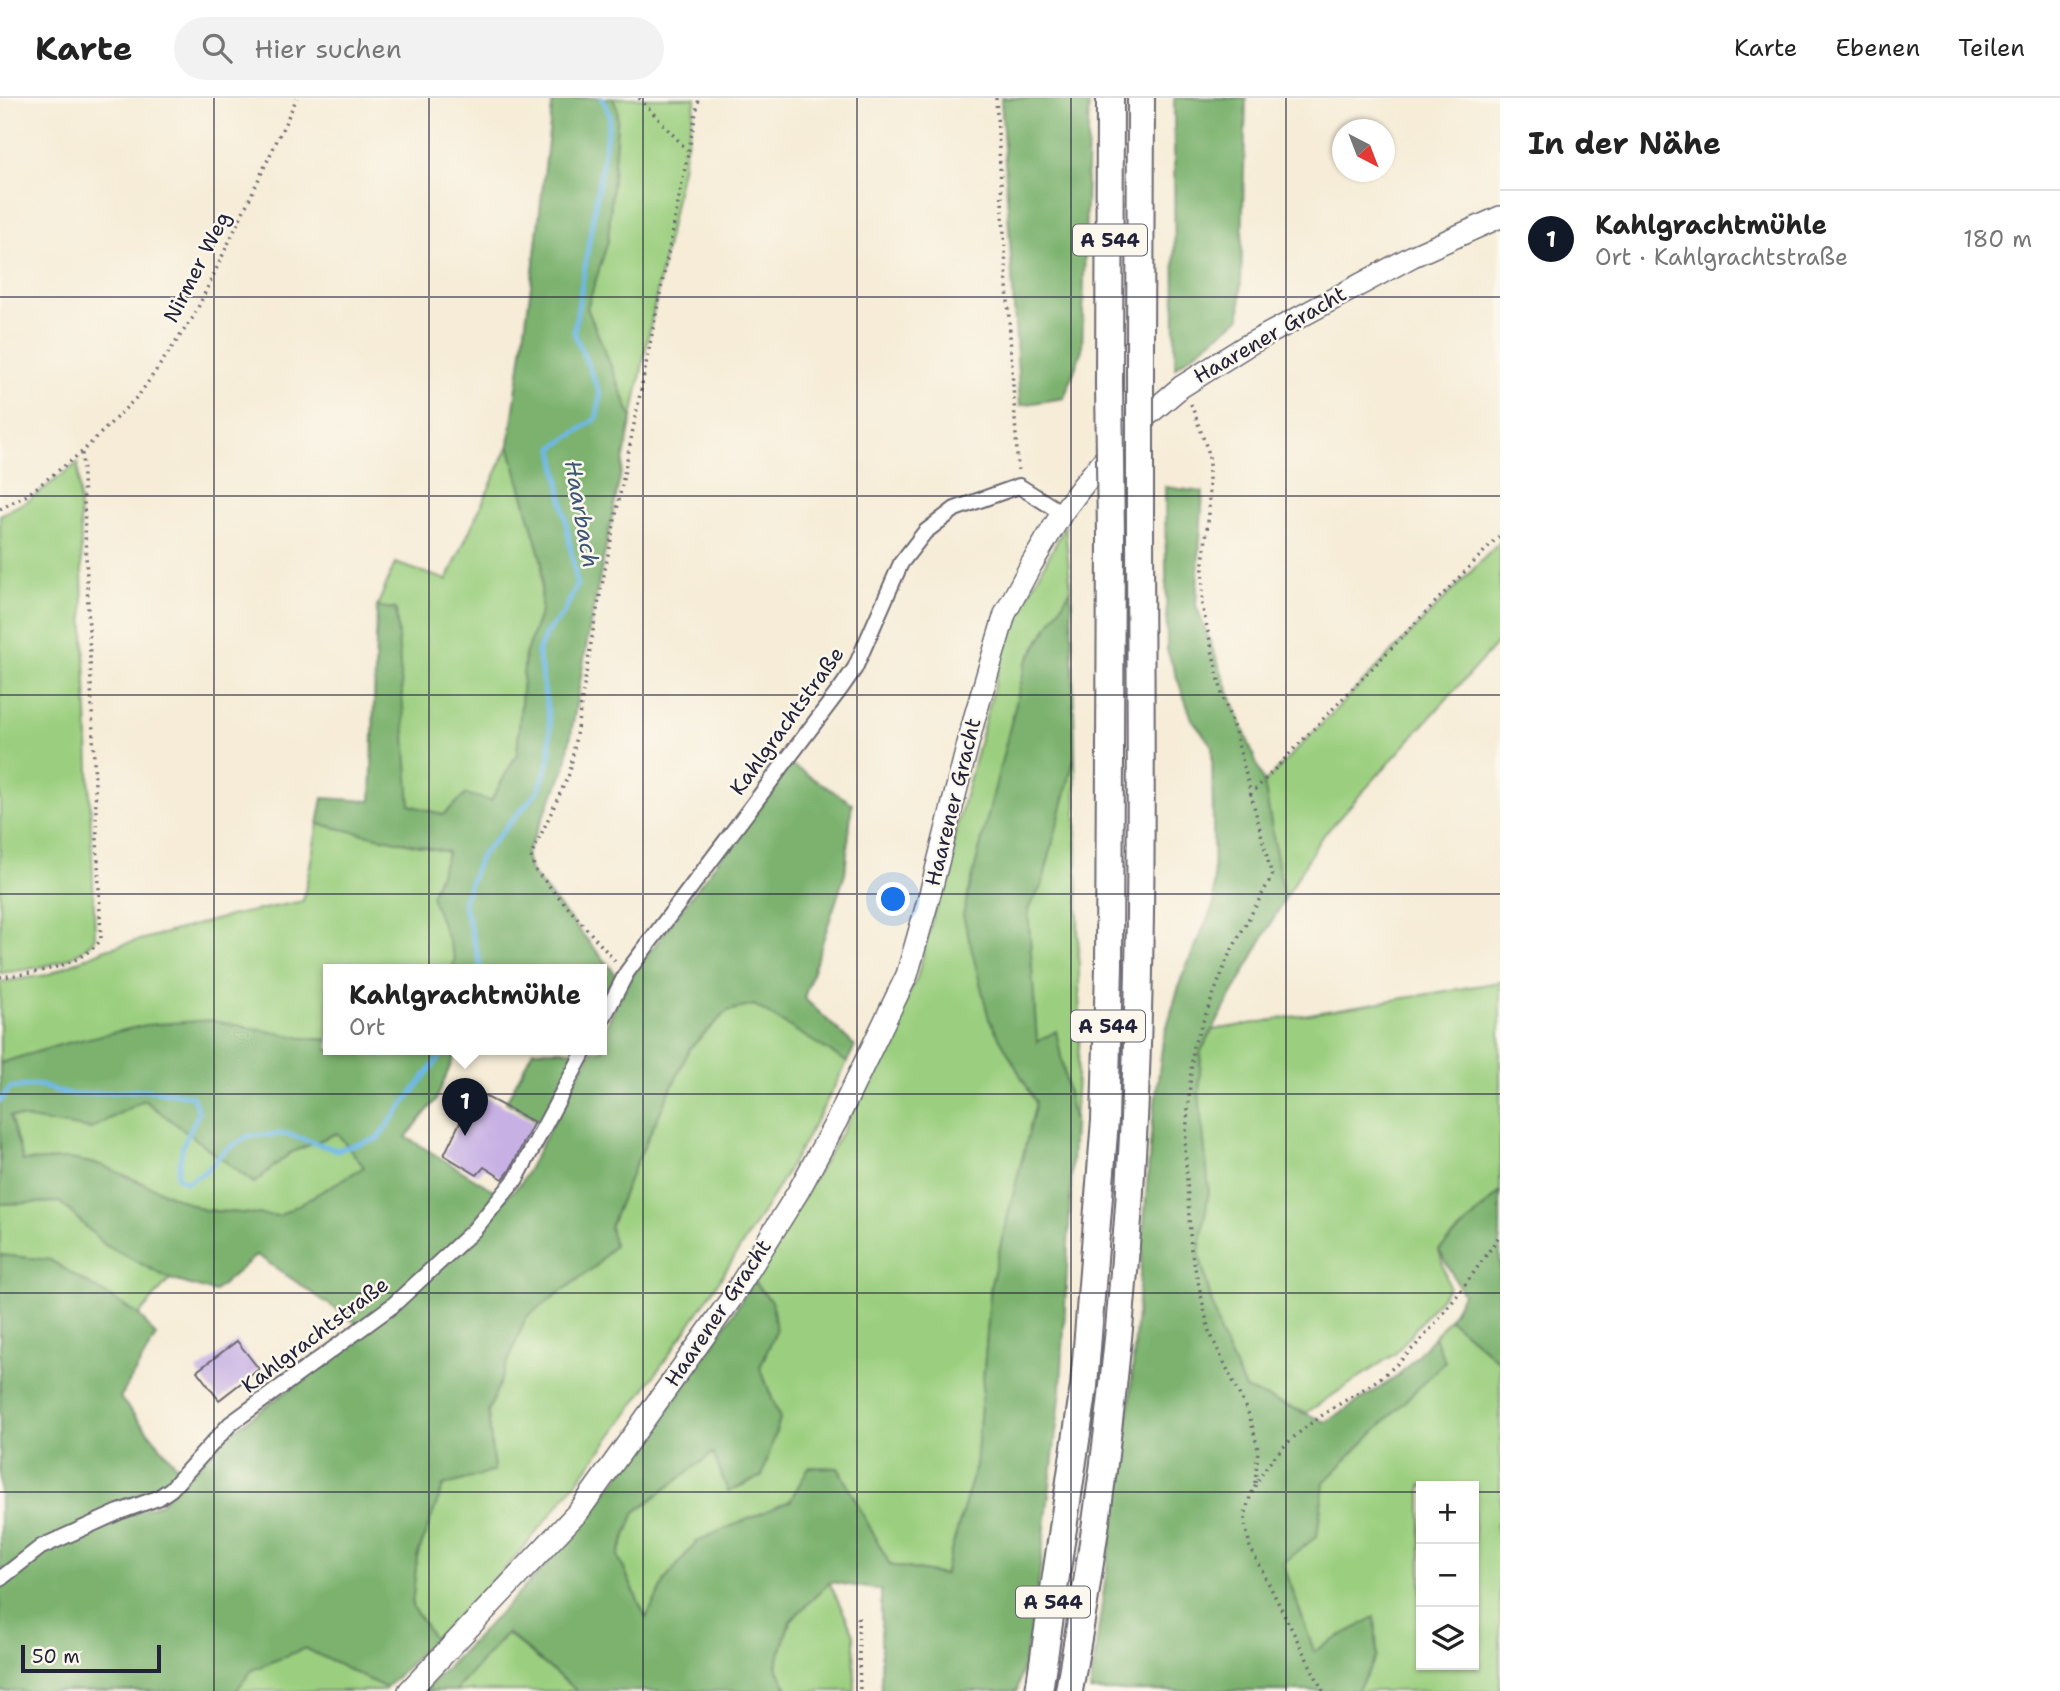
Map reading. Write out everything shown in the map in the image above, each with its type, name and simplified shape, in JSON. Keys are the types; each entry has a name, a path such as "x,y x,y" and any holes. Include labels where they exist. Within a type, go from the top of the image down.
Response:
{"highway":[{"name":"A 544","path":"1039,1691 1084,1386 1105,1132 1110,940 1110,98"},
{"name":"A 544","path":"1069,1691 1092,1560 1107,1430 1123,1272 1134,1119 1139,963 1141,98"}],"main road":[{"name":"Haarener Gracht","path":"409,1691 579,1511 731,1299 804,1180 837,1120 907,975 975,716 1005,614 1062,513 1123,436 1181,387 1246,346 1329,300 1413,256 1500,217"}],"street":[{"path":"1019,486 1062,513"},
{"name":"Kahlgrachtstraße","path":"607,1009 627,972 855,668 901,563 925,532 955,509 1019,486"},
{"name":"Kahlgrachtstraße","path":"0,1579 41,1547 119,1512 158,1498 171,1489 230,1424 393,1306 474,1230 516,1179 582,1055"}],"path":[{"name":"Nirmer Weg","path":"0,509 27,495 82,452 139,395 194,316 297,98"},
{"path":"639,98 687,150"},
{"path":"627,972 535,870 531,856 570,772 594,625 699,98"},
{"path":"996,98 1019,486"},
{"path":"1181,387 1196,413 1209,454 1209,513 1203,563 1202,605 1222,694 1235,732 1272,876 1229,955 1193,1047 1185,1147 1191,1250 1209,1331 1250,1417 1258,1449 1255,1483 1245,1521 1250,1547 1323,1691"},
{"path":"0,977 46,971 92,950 101,940 82,452"},
{"path":"1250,795 1500,535"},
{"path":"1255,1483 1282,1448 1317,1419 1373,1385 1398,1363 1473,1275 1500,1235"},
{"path":"858,1617 860,1691"}],"green space":[{"path":"553,98 613,98 618,111 608,241 587,308 632,418 590,625 565,769 526,854 530,871 618,977 607,998 607,964 454,964 455,958 431,896 448,852 318,824 323,798 371,801 377,607 396,609 410,805 443,815 466,794 491,801 517,754 525,655 541,611 542,562 509,445"},
{"path":"613,98 696,98 632,418 587,308 608,241 618,111"},
{"path":"1001,98 1089,98 1082,350 1064,398 1020,405"},
{"path":"1174,98 1246,98 1240,318 1175,368"},
{"path":"509,445 542,562 541,611 525,655 517,754 491,801 466,795 443,815 409,805 396,609 377,607 395,563 447,580"},
{"path":"78,463 95,937 77,954 65,960 0,973 0,515 29,500"},
{"path":"1165,487 1203,492 1196,605 1264,783 1284,900 1201,1051 1199,1093 1209,1190 1199,1253 1220,1334 1245,1389 1326,1422 1398,1376 1434,1337 1445,1361 1324,1482 1317,1536 1283,1563 1314,1651 1375,1617 1377,1656 1357,1691 1090,1691 1130,1402 1151,1135 1163,1040 1181,979 1214,904 1212,746 1192,719 1167,650"},
{"path":"1065,526 1071,590 1026,663 989,1019 1036,1103 991,1284 976,1466 944,1575 890,1565 838,1468 809,1467 790,1501 697,1541 666,1579 646,1619 618,1556 635,1512 714,1452 780,1419 760,1367 776,1331 753,1281 846,1125 917,978 999,667 1016,618"},
{"path":"1500,542 1500,640 1320,839 1284,900 1264,783"},
{"path":"1071,590 1075,755 1042,885 1028,909 1037,1042 1056,1031 1074,1123 1061,1390 1035,1614 1017,1691 881,1691 881,1590 830,1582 790,1621 776,1666 788,1691 577,1691 507,1633 455,1691 424,1691 528,1584 587,1516 674,1401 753,1281 772,1302 776,1331 760,1367 780,1419 762,1476 728,1492 713,1453 635,1512 618,1556 646,1618 666,1579 697,1541 790,1501 809,1467 838,1468 890,1565 944,1575 976,1466 991,1284 1036,1103 989,1019 963,915 1026,663"},
{"path":"1075,755 1080,1031 1074,1123 1056,1032 1037,1043 1028,909 1042,885"},
{"path":"790,764 852,803 845,874 804,998 855,1046 847,1062 754,1005 727,1011 690,1048 633,1170 610,1227 614,1245 596,1266 526,1317 488,1412 494,1471 443,1486 417,1557 412,1606 434,1639 386,1688 305,1648 252,1670 236,1691 0,1691 0,1586 45,1552 120,1518 160,1504 234,1430 368,1332 521,1183 589,1055 607,1055 607,1023 631,977"},
{"path":"318,824 448,852 432,896 455,958 454,964 323,964 323,1040 303,1038 0,1063 0,982 47,975 106,949 229,916 303,901"},
{"path":"1500,982 1500,1192 1439,1250 1449,1287 1396,1353 1306,1413 1245,1389 1220,1334 1199,1253 1209,1190 1199,1093 1201,1051 1213,1030"},
{"path":"754,1005 847,1062 760,1217 627,1415 536,1533 497,1577 434,1639 412,1606 417,1557 443,1486 494,1471 488,1412 526,1317 596,1266 614,1245 610,1227 633,1170 690,1048 727,1011"},
{"path":"210,1020 323,1040 323,1055 455,1055 436,1100 406,1137 498,1193 433,1263 359,1325 257,1255 214,1292 170,1279 105,1245 60,1202 0,1204 0,1063 63,1044 146,1025","holes":["144,1100 254,1183 290,1153 337,1133 364,1167 279,1216 204,1210 101,1165 70,1159 23,1161 10,1116 91,1129"]},
{"path":"530,1055 576,1055 541,1123 506,1102"},
{"path":"144,1100 254,1183 290,1153 337,1133 364,1167 279,1216 204,1210 101,1165 70,1159 23,1161 9,1115 91,1129"},
{"path":"1500,1192 1500,1362 1449,1319 1463,1294 1439,1250"},
{"path":"60,1202 105,1245 170,1279 139,1315 50,1260 0,1255 0,1204"},
{"path":"0,1255 50,1260 139,1315 156,1336 120,1398 180,1470 167,1486 0,1573"},
{"path":"1449,1319 1500,1362 1500,1520 1495,1527 1500,1540 1500,1691 1357,1691 1377,1656 1375,1618 1314,1651 1283,1563 1317,1536 1324,1482 1444,1362 1434,1337"},
{"path":"829,1582 854,1634 855,1691 788,1691 776,1666 790,1621"},
{"path":"506,1633 577,1691 455,1691"},
{"path":"305,1648 386,1688 384,1691 236,1691 252,1670"}],"building":[{"path":"475,1091 534,1122 503,1179 484,1167 477,1175 444,1155"},
{"path":"237,1341 259,1369 219,1400 197,1371"}],"waterway":[{"name":"Haarbach","path":"480,964 463,902 480,857 539,790 550,758 550,726 538,652 546,633 563,614 577,585 553,448 597,418 600,394 574,332 610,116 602,98"},
{"name":"Haarbach","path":"0,1101 10,1088 38,1085 70,1095 147,1090 192,1096 199,1112 183,1145 177,1177 187,1182 205,1172 223,1152 248,1136 287,1134 337,1150 377,1139 441,1055"}],"place":[{"name":"Kahlgrachtmühle","path":"465,1136"}]}
